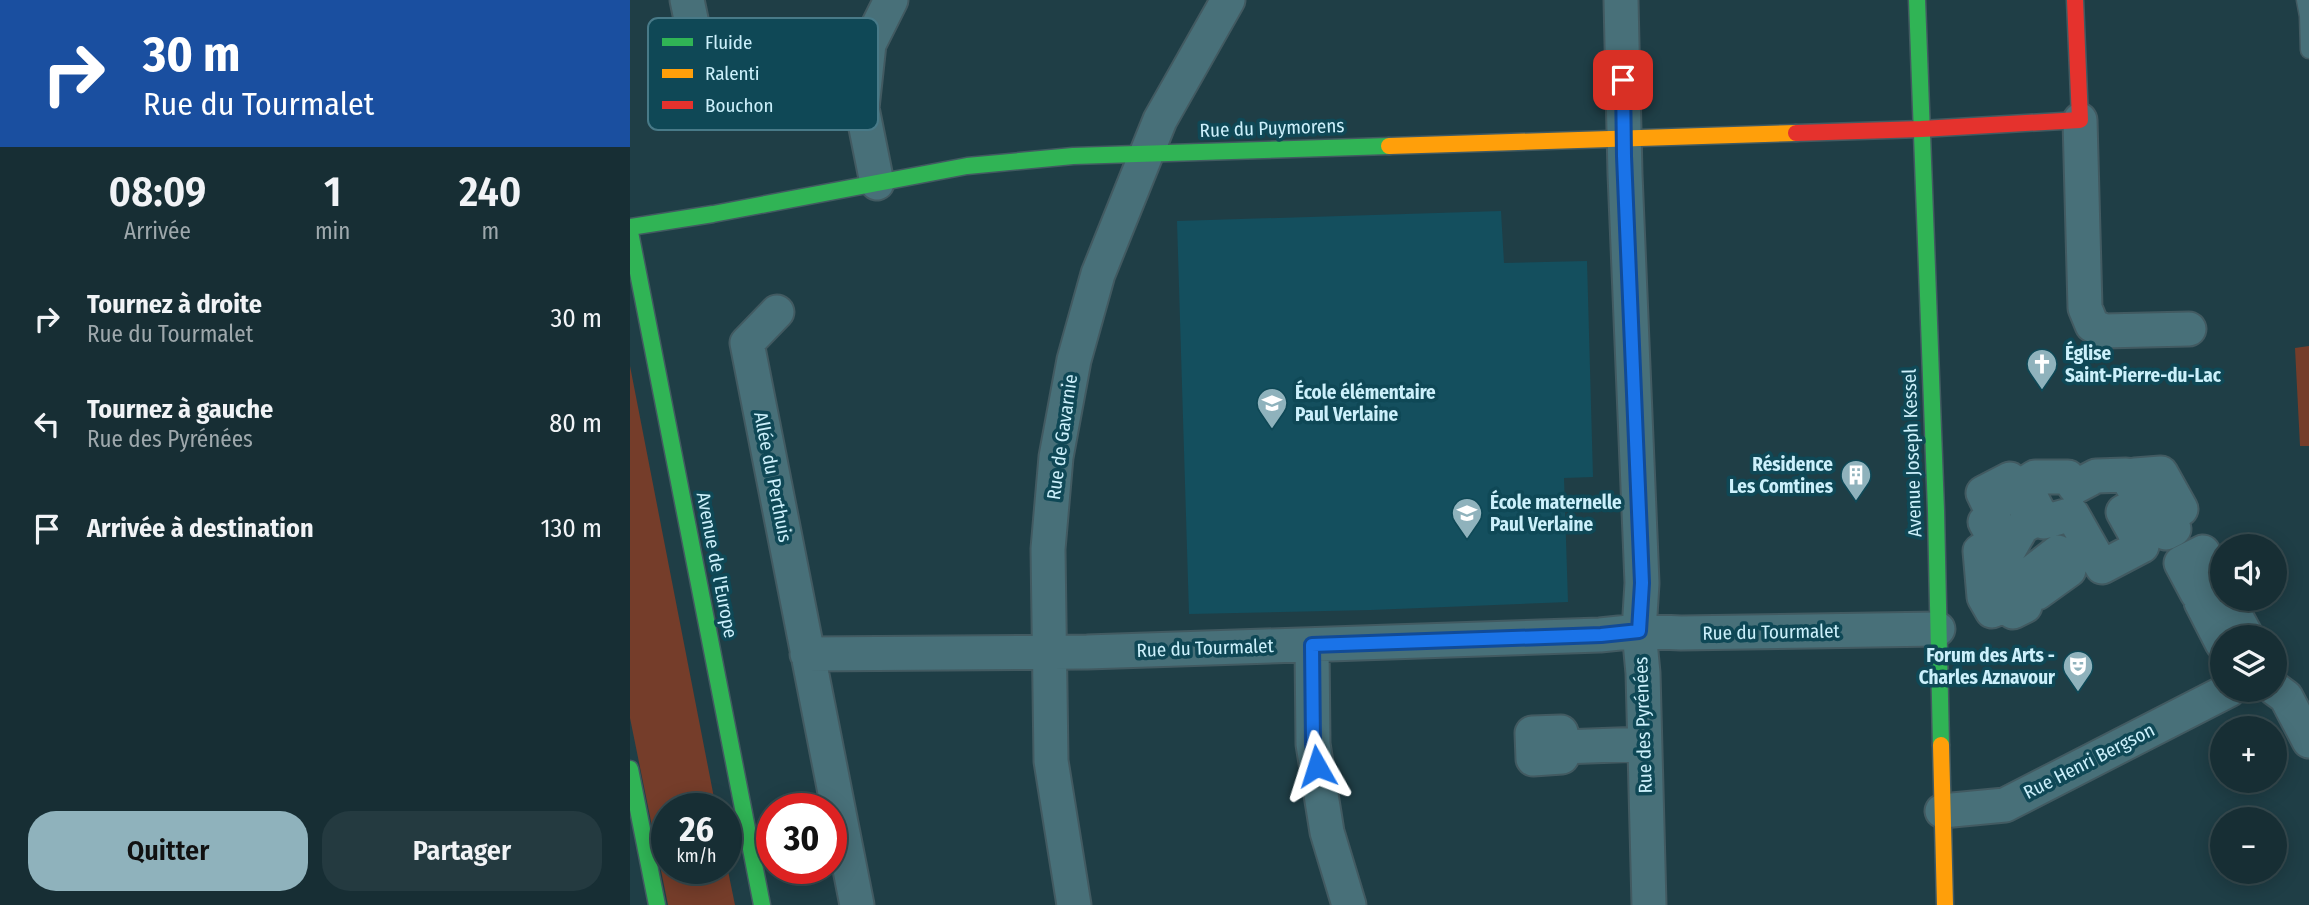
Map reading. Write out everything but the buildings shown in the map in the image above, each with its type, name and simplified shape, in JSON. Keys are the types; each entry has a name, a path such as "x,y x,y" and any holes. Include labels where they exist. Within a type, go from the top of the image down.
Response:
{"street":[{"path":"687,0 691,18"},
{"path":"878,26 891,0"},
{"name":"Rue de Gavarnie","path":"1074,905 1051,761 1048,550 1056,457 1074,360 1098,274 1160,120 1228,0"},
{"name":"Rue des Pyrénées","path":"1621,0 1642,583 1639,631 1649,905"},
{"name":"Avenue Joseph Kessel","path":"1917,0 1936,511 1944,905"},
{"path":"2075,0 2085,307 2092,325 2104,331 2189,329"},
{"name":"Rue du Puymorens","path":"630,230 967,166 1073,156 1921,129 2080,120"},
{"path":"866,130 877,183"},
{"name":"Avenue de l'Europe","path":"630,230 762,905"},
{"name":"Allée du Perthuis","path":"777,312 747,343 807,654"},
{"path":"2210,597 2201,602 2213,625"},
{"name":"Rue du Tourmalet","path":"807,654 1051,652 1312,645 1601,635 1639,631 1692,633 1938,629"},
{"path":"1312,645 1313,744 1328,832 1349,905"},
{"path":"807,654 857,905"},
{"path":"2287,699 2309,741"},
{"name":"Rue Henri Bergson","path":"1942,811 2005,805 2210,700"},
{"path":"1562,747 1644,744"},
{"path":"630,769 657,905"}],"lane":[{"path":"2305,0 2309,50"},
{"path":"641,370 746,905"}],"shaded area":[{"name":"École élémentaire Paul Verlaine","path":"1501,211 1504,263 1587,261 1593,477 1564,478 1568,602 1189,614 1177,221"},
{"path":"2309,346 2309,446 2300,446 2295,348"},
{"path":"630,366 713,793 651,793 651,821 630,718"},
{"path":"664,884 731,884 735,905 668,905"}],"traffic: fast":[{"path":"1917,0 1936,511 1941,745"},
{"path":"630,227 967,166 1073,156 1389,146"},
{"path":"630,232 762,905"},
{"path":"630,769 657,905"}],"traffic: slow":[{"path":"1389,146 1796,133"},
{"path":"1941,745 1945,905"}],"traffic: jam":[{"path":"1796,133 2080,120 2075,0"}],"place":[{"name":"Église Saint-Pierre-du-Lac","path":"2042,391"},
{"name":"École élémentaire Paul Verlaine","path":"1272,430"},
{"name":"Résidence Les Comtines","path":"1856,502"},
{"name":"École maternelle Paul Verlaine","path":"1467,540"},
{"name":"Forum des Arts - Charles Aznavour","path":"2078,693"}],"route":[{"path":"1317,766 1313,744 1312,645 1601,635 1639,631 1642,583 1623,80"}]}
